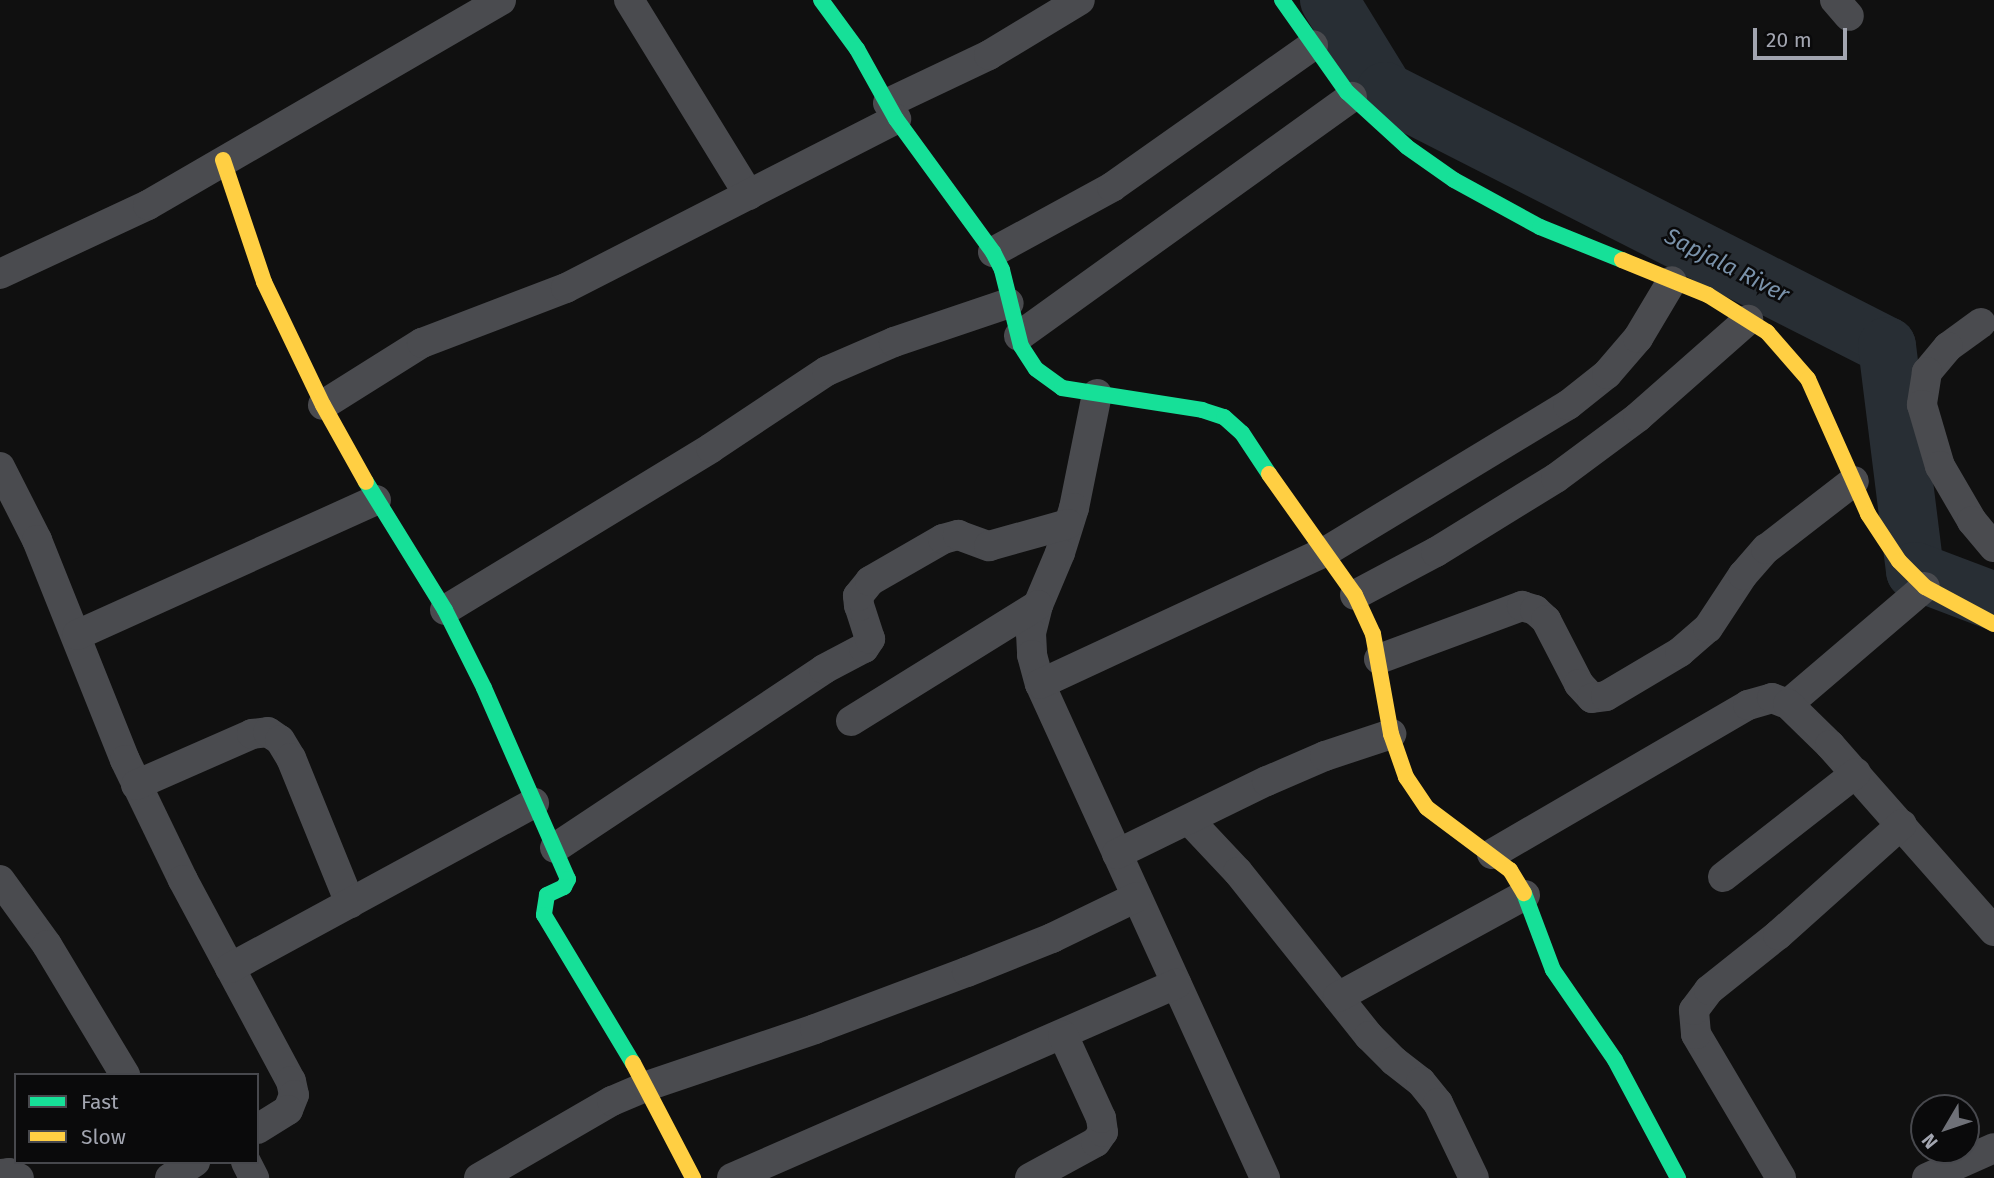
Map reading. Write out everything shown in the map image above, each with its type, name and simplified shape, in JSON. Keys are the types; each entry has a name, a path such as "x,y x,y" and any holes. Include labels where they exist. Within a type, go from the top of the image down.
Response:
{"street":[{"path":"0,274 148,205 501,0"},
{"path":"629,0 749,195"},
{"path":"821,0 857,49 892,111 993,252 1002,270 1018,335 1036,369 1062,388 1202,410 1224,417 1242,433 1279,490 1355,595 1373,634 1391,734 1406,777 1427,808 1448,827 1492,854 1510,870 1525,895 1553,970 1615,1060 1678,1178"},
{"path":"323,405 422,343 566,288 749,195 1080,0"},
{"path":"1282,0 1352,97 1407,147 1506,211 1708,295 1767,332 1808,379 1868,514 1899,561 1925,587 1994,624"},
{"path":"993,252 1112,187 1313,44"},
{"path":"1018,335 1352,97"},
{"path":"223,160 264,282 323,405 376,500 445,610 484,688 555,848 568,879 564,887 547,895 544,915 647,1086 693,1178"},
{"path":"1040,684 1325,552 1568,405 1607,374 1638,338 1672,281"},
{"path":"445,610 711,448 827,371 894,342 1009,303"},
{"path":"1355,595 1436,552 1556,478 1637,417 1748,320"},
{"path":"1981,323 1948,347 1927,372 1922,405 1940,466 1972,521 1994,547"},
{"path":"1097,394 1068,524 1038,605 1031,644 1040,684 1265,1178"},
{"path":"0,467 37,540 136,785 291,1081 295,1095 288,1110 259,1128"},
{"path":"1379,659 1522,606 1535,610 1546,620 1578,684 1592,698 1606,696 1680,652 1708,628 1744,575 1766,549 1854,481"},
{"path":"77,635 376,500"},
{"path":"555,848 824,669 864,648 870,639 858,596 870,581 943,539 958,535 989,546 1068,524"},
{"path":"1788,704 1925,587"},
{"path":"851,721 1038,605"},
{"path":"1492,854 1748,705 1772,698 1788,704 1856,772 1994,931"},
{"path":"136,785 252,734 268,732 280,740 291,758 350,903"},
{"path":"1117,854 1314,761 1391,734"},
{"path":"1723,877 1856,772"},
{"path":"230,968 534,803"},
{"path":"1189,820 1238,872 1369,1036 1394,1061 1421,1082 1438,1103 1475,1178"},
{"path":"1782,1178 1696,1034 1694,1010 1709,990 1778,936 1902,824"},
{"path":"0,880 47,945 124,1073"},
{"path":"1338,997 1525,895"},
{"path":"479,1178 612,1101 647,1086 815,1029 967,972 1052,938 1137,897"},
{"path":"732,1178 1177,984"},
{"path":"1030,1178 1062,1169 1096,1142 1103,1132 1101,1118 1063,1035"},
{"path":"1927,1178 1994,1148"},
{"path":"0,1174 9,1173 19,1178"}],"waterway":[{"name":"Sapjala River","path":"1329,0 1385,91 1887,346 1915,571 1994,601"}],"traffic: fast":[{"path":"821,0 857,49 896,119 993,252 1002,270 1021,346 1036,369 1062,388 1202,410 1224,417 1242,433 1269,474"},
{"path":"1282,0 1347,92 1407,147 1454,180 1540,227 1622,260"},
{"path":"366,482 445,610 484,688 568,879 564,887 547,895 544,915 633,1063"},
{"path":"1524,893 1553,970 1615,1060 1678,1178"}],"traffic: slow":[{"path":"223,160 264,282 323,405 366,482"},
{"path":"1622,260 1708,295 1767,332 1808,379 1868,514 1899,561 1925,587 1994,624"},
{"path":"1269,474 1355,595 1373,634 1391,734 1406,777 1427,808 1510,870 1524,893"},
{"path":"633,1063 693,1178"}]}
